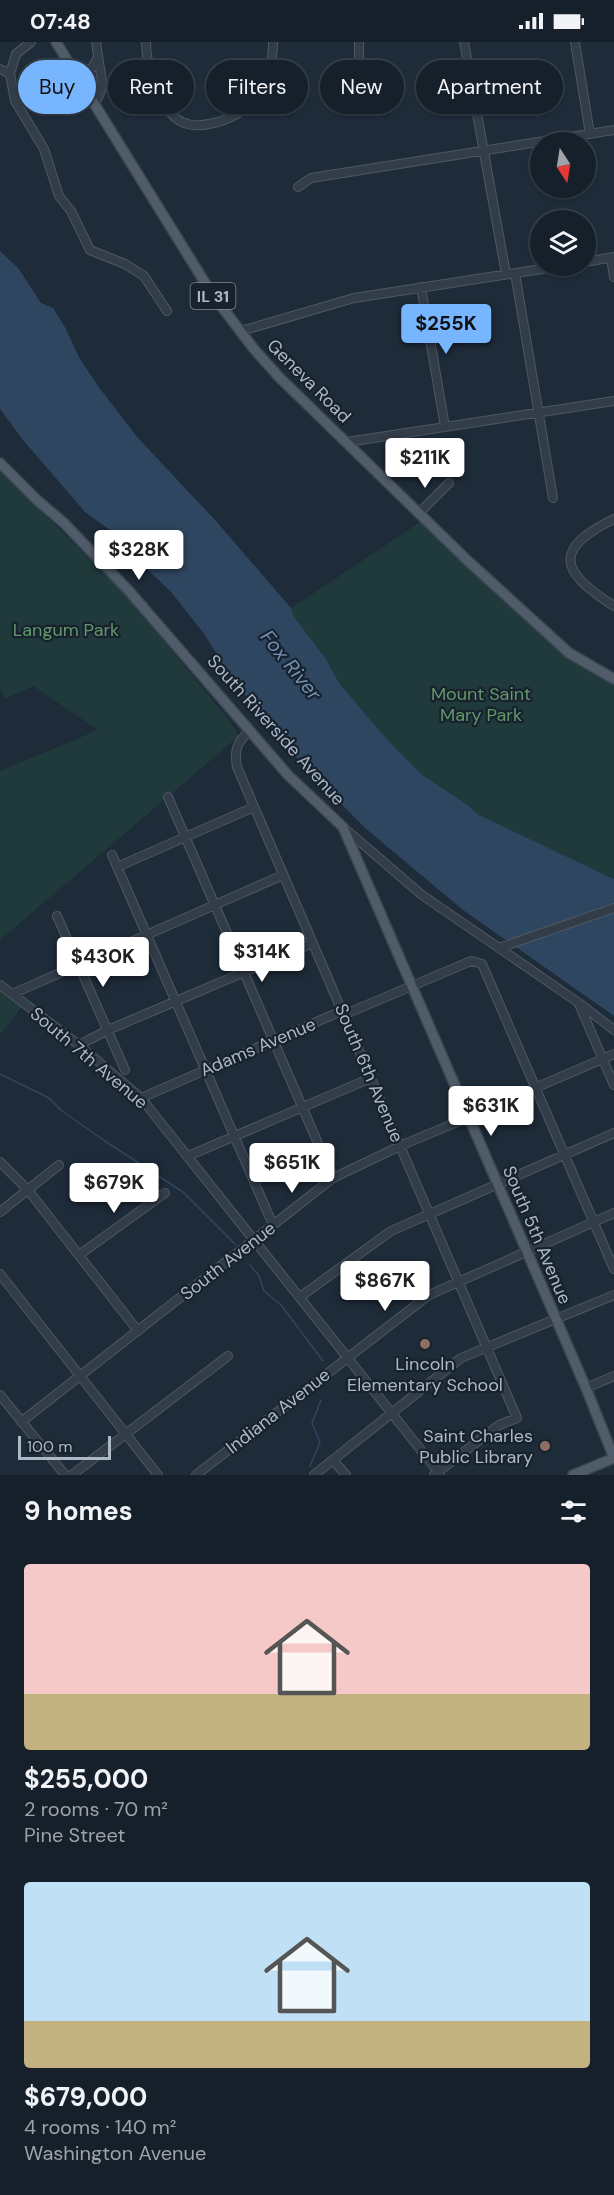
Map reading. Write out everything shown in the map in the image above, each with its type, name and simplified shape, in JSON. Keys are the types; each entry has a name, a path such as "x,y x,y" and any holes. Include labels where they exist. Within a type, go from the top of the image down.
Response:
{"main road":[{"name":"Geneva Road","path":"56,42 68,60"},
{"name":"Geneva Road","path":"96,105 212,294 279,377 419,513 569,653 614,679"},
{"name":"South Riverside Avenue","path":"0,463 64,523 129,591 288,775 343,827"},
{"name":"South 5th Avenue","path":"343,827 586,1388 614,1458"},
{"path":"573,1475 614,1458"}],"street":[{"path":"96,42 96,63"},
{"path":"146,42 154,83 166,106 179,120 199,126 235,116 253,102 266,84 273,42"},
{"path":"359,42 359,60"},
{"path":"464,42 506,274"},
{"path":"575,42 590,132"},
{"path":"28,43 16,54 10,75 15,101 44,149 59,196 71,211 90,250 125,264 144,276 166,311"},
{"path":"96,101 102,82 97,54"},
{"path":"0,69 10,75"},
{"path":"596,133 614,130"},
{"path":"298,188 311,178 530,144"},
{"path":"596,260 612,257 614,277"},
{"path":"241,332 354,298 530,271"},
{"path":"515,273 554,498"},
{"path":"421,287 445,428"},
{"path":"347,442 614,401"},
{"path":"419,513 449,483"},
{"path":"614,519 586,535 572,550 569,559 572,569 584,583 614,606"},
{"name":"South 6th Avenue","path":"249,731 237,744 234,755 237,766 517,1418 501,1423 438,1474"},
{"path":"168,798 333,1178"},
{"path":"117,867 254,807"},
{"name":"South Riverside Avenue","path":"343,827 422,895 579,1003 614,1030"},
{"path":"112,855 273,1225"},
{"path":"12,994 283,875"},
{"path":"500,948 614,908"},
{"path":"57,916 125,1070"},
{"path":"79,1045 108,1030 312,943"},
{"name":"Adams Avenue","path":"141,1098 337,1013 348,1013 471,961 482,964 535,1088"},
{"name":"South 7th Avenue","path":"0,985 79,1045 141,1098 348,1356 438,1474"},
{"path":"579,1003 614,1085"},
{"name":"South Avenue","path":"21,1422 333,1178 400,1146 614,1054"},
{"path":"188,1156 371,1078"},
{"path":"535,1088 614,1269"},
{"path":"300,1297 391,1231 614,1133"},
{"path":"0,1162 28,1190 138,1331"},
{"path":"0,1212 59,1164"},
{"path":"79,1255 165,1192"},
{"name":"Indiana Avenue","path":"196,1475 429,1295 614,1213"},
{"path":"0,1274 158,1475"},
{"path":"314,1475 461,1358 614,1294"},
{"path":"72,1475 228,1356"},
{"path":"586,1388 614,1376"},
{"path":"0,1395 65,1475"},
{"path":"333,1460 345,1475"}],"green space":[{"name":"Langum Park","path":"0,470 125,594 230,721 239,736 0,940 0,771 98,730 33,686 5,699 0,687"},
{"name":"Mount Saint Mary Park","path":"420,522 545,639 569,657 614,684 614,879 477,814 469,806 421,774 385,737 339,683 326,659 294,617 291,608"},
{"path":"0,987 23,1005 0,1035"}],"water":[{"name":"Fox River","path":"0,251 18,268 41,303 53,308 79,357 138,438 216,521 291,608 294,617 326,659 339,683 385,737 421,774 469,806 477,814 614,879 614,1016 463,910 365,828 302,764 234,682 205,635 171,592 123,546 110,530 85,512 23,440 0,409"}],"waterway":[{"path":"0,1074 49,1098 62,1111 183,1192 236,1245"},
{"path":"250,1265 259,1276 264,1291 281,1305 323,1361"},
{"path":"310,1466 320,1442 312,1423 321,1400"}],"place":[{"name":"Lincoln Elementary School","path":"425,1344"},
{"name":"Saint Charles Public Library","path":"545,1446"}]}
